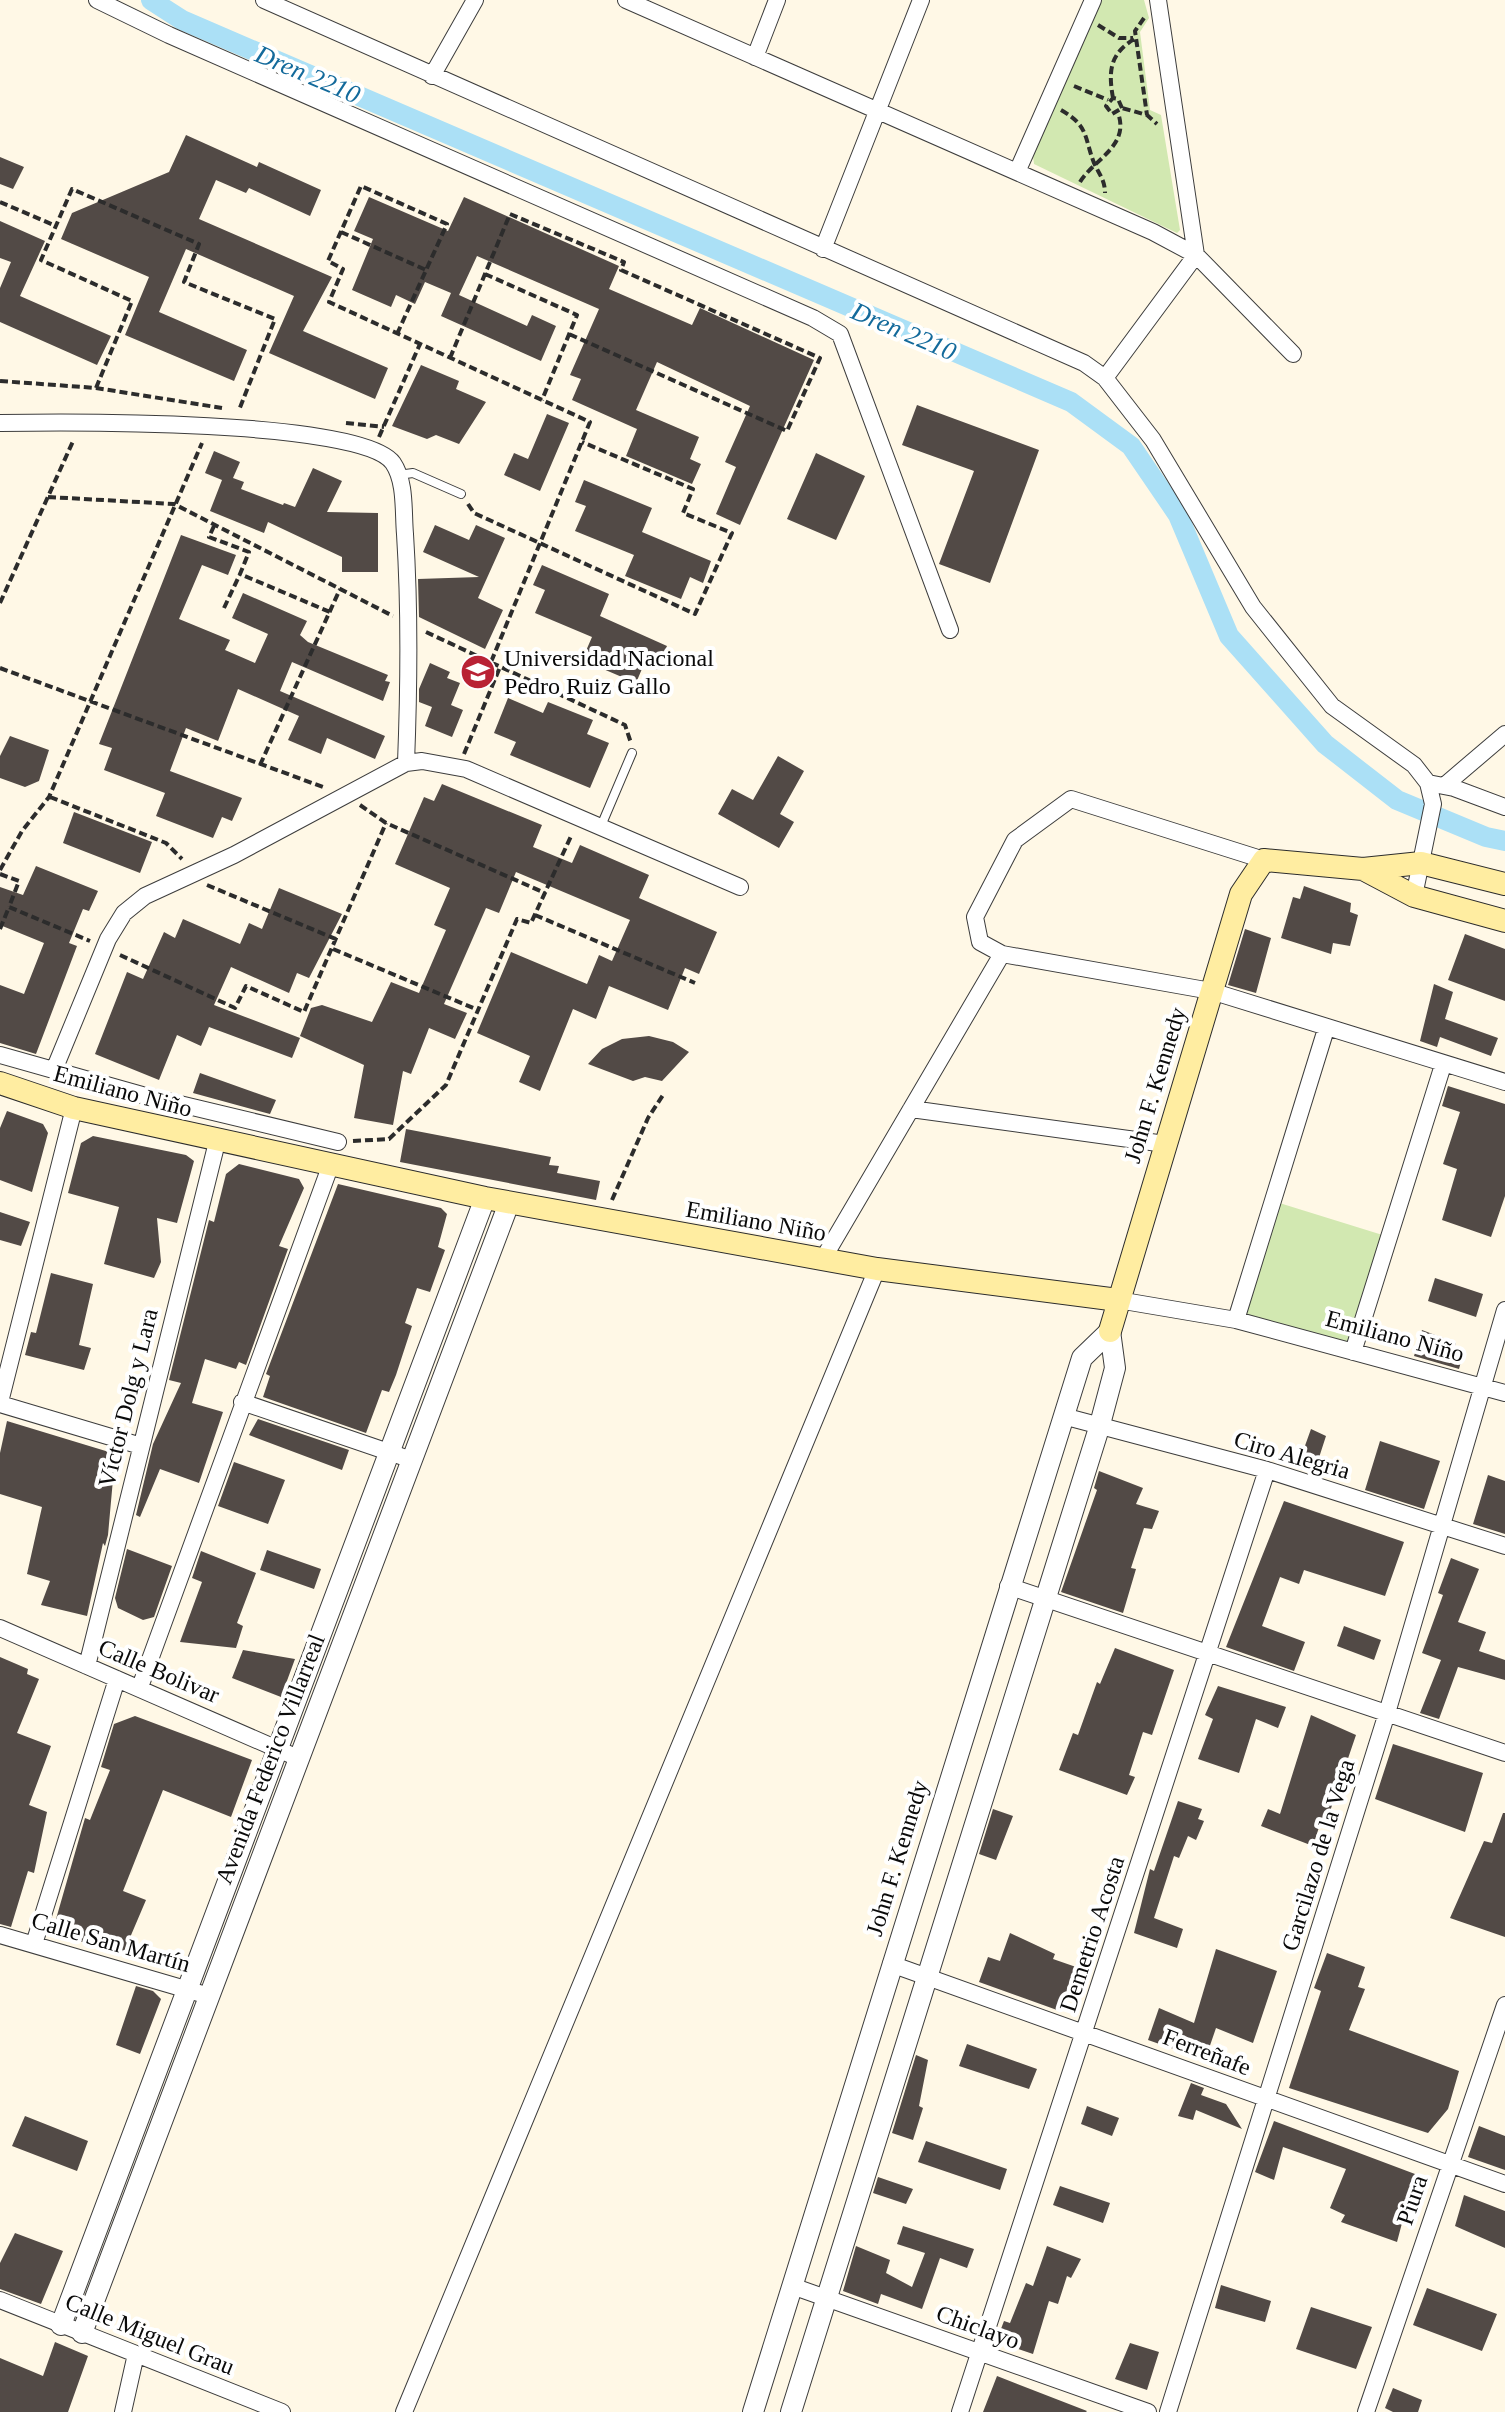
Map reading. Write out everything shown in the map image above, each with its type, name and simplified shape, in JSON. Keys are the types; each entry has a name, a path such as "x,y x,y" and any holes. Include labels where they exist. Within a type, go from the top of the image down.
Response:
{"main road":[{"path":"1264,860 1363,869 1421,863 1505,884"},
{"name":"John F. Kennedy","path":"1110,1331 1241,894 1264,860"},
{"path":"1363,869 1414,896 1505,921"},
{"name":"Emiliano Niño","path":"0,1083 74,1108 217,1142 509,1203 877,1269 1118,1300"}],"street":[{"path":"97,0 169,35 813,318 840,334 950,630"},
{"path":"264,0 1084,363 1105,378 1153,440 1211,531 1253,607 1332,706 1414,765 1436,785 1505,807"},
{"path":"432,76 475,0"},
{"path":"626,0 1017,172 1196,255 1293,354"},
{"path":"755,57 777,0"},
{"path":"823,249 921,0"},
{"path":"1105,378 1196,255 1150,5"},
{"path":"1017,172 1097,6"},
{"path":"0,423 166,422 342,440 373,450 393,463 402,487 411,625 406,763"},
{"path":"1414,896 1436,785 1505,734"},
{"path":"54,1070 124,913 145,896 347,796 406,763 422,761 458,767 740,887"},
{"path":"1264,860 1071,799 1015,840 975,917 980,942 1002,954 1211,991 1505,1082"},
{"path":"823,1259 1002,954"},
{"path":"1236,1320 1326,1029"},
{"path":"0,1055 338,1142"},
{"path":"1353,1352 1443,1065"},
{"path":"74,1108 0,1403 141,1446"},
{"path":"911,1109 1165,1144"},
{"name":"Víctor Dolg y Lara","path":"87,1666 217,1142"},
{"path":"140,1687 331,1164"},
{"name":"Avenida Federico Villarreal","path":"61,2325 485,1198"},
{"name":"Avenida Federico Villarreal","path":"82,2333 509,1203"},
{"path":"404,2412 877,1269"},
{"name":"Emiliano Niño","path":"1118,1300 1236,1320 1505,1393"},
{"name":"Garcilazo de la Vega","path":"1168,2412 1444,1527 1505,1310"},
{"name":"John F. Kennedy","path":"753,2412 1008,1586 1082,1358 1110,1331"},
{"name":"John F. Kennedy","path":"791,2412 1099,1428 1115,1368 1110,1331"},
{"path":"242,1402 412,1460"},
{"name":"Ciro Alegria","path":"1063,1416 1267,1470 1505,1546"},
{"name":"Demetrio Acosta","path":"960,2412 1210,1654 1267,1470"},
{"path":"1008,1586 1505,1753"},
{"name":"Calle Bolivar","path":"0,1628 298,1758"},
{"path":"34,1944 117,1679"},
{"name":"Calle San Martín","path":"0,1935 209,1996"},
{"name":"Ferreñafe","path":"891,1964 1505,2184"},
{"name":"Piura","path":"1366,2412 1505,2005"},
{"name":"Chiclayo","path":"792,2286 1148,2412"},
{"name":"Calle Miguel Grau","path":"0,2300 282,2412"},
{"path":"123,2412 136,2354"}],"lane":[{"path":"397,475 413,473 461,494"},
{"path":"600,826 632,753"}],"path":[{"path":"1147,115 1135,31 1150,5"},
{"path":"1091,36 1096,24 1097,6"},
{"path":"1096,24 1119,38 1136,38"},
{"path":"1136,38 1113,57 1109,69 1111,99 1108,111 1147,115 1157,121"},
{"path":"1069,84 1118,99 1120,111 1120,133 1114,147 1080,182"},
{"path":"1054,120 1064,96"},
{"path":"1059,109 1083,127 1105,183 1105,194"},
{"path":"1066,176 1116,199"},
{"path":"397,334 447,224 361,186 328,261 343,269 329,302 397,334 590,422 491,662"},
{"path":"96,388 132,301 41,260 72,189 199,244 184,282 275,319 239,410"},
{"path":"0,202 56,226"},
{"path":"450,358 510,214 624,262 621,270 820,358 787,431 569,334"},
{"path":"341,232 426,270"},
{"path":"485,274 577,315 542,400"},
{"path":"373,450 420,344"},
{"path":"0,381 96,388 253,412"},
{"path":"0,929 19,881 0,872 22,831 49,797 174,504 219,407"},
{"path":"0,603 81,422"},
{"path":"340,422 384,427"},
{"path":"461,494 474,513 695,614 732,533 683,513 693,489 582,442"},
{"path":"48,497 174,504"},
{"path":"214,525 209,537 249,552 224,608"},
{"path":"240,574 330,612"},
{"path":"260,765 340,589"},
{"path":"458,767 500,667"},
{"path":"0,668 347,796 386,823 545,893"},
{"path":"49,797 166,843 205,885 338,940"},
{"path":"338,1142 389,1139 446,1085 517,919 531,923 580,818"},
{"path":"9,907 235,1008 246,986 304,1012 338,940 386,823"},
{"path":"535,915 695,983"},
{"path":"333,949 478,1010"},
{"path":"612,1199 648,1118 663,1095"}],"green space":[{"path":"1102,0 1144,0 1149,18 1140,32 1150,110 1161,115 1180,230 1177,233 1034,164 1033,156"},
{"path":"1273,1201 1389,1237 1353,1352 1236,1320"}],"building":[{"path":"186,135 257,167 259,162 321,190 310,216 249,188 246,193 216,180 199,219 332,277 303,331 388,368 375,399 269,353 294,296 186,249 159,312 247,350 234,381 125,335 149,277 61,239 72,213 169,172"},
{"path":"0,157 24,167 13,189 0,184"},
{"path":"369,197 448,231 464,197 619,266 609,289 692,325 700,308 814,360 740,525 716,514 736,467 725,462 750,406 657,362 636,410 699,437 690,459 701,464 692,484 626,456 637,429 572,400 581,379 570,375 599,309 477,256 459,295 527,326 532,315 556,326 541,361 441,316 451,293 425,282 415,304 396,295 391,307 352,290 373,239 354,231"},
{"path":"0,221 45,241 20,296 111,336 97,365 0,322 0,288 11,262 0,258"},
{"path":"421,365 459,381 456,389 486,402 459,444 436,435 427,439 392,426"},
{"path":"917,405 1039,450 990,583 939,564 974,471 902,445"},
{"path":"547,414 569,423 540,491 504,475 514,453 528,459"},
{"path":"214,451 240,462 233,478 244,482 241,489 283,505 295,507 313,468 342,481 327,512 378,513 378,572 342,572 342,557 268,522 264,533 210,511 222,480 205,473"},
{"path":"816,453 865,476 836,540 787,519"},
{"path":"584,480 652,508 642,532 711,561 703,583 690,577 681,599 625,576 634,555 575,531 586,506 575,502"},
{"path":"435,525 469,540 476,525 505,538 478,598 503,610 485,649 419,617 418,579 479,577 423,552"},
{"path":"181,535 236,555 228,575 202,565 179,619 230,640 225,650 255,663 268,634 232,618 243,593 307,621 300,635 308,642 388,675 385,681 390,682 383,701 292,662 280,691 385,736 375,759 327,738 321,754 288,740 299,716 238,689 218,741 186,728 170,771 242,798 232,821 222,817 213,838 156,816 165,793 104,770 112,748 99,744"},
{"path":"542,565 609,594 600,616 667,646 657,670 644,664 636,683 582,660 592,637 535,613 545,590 533,585"},
{"path":"430,663 450,672 447,678 460,683 451,705 463,710 452,737 425,726 432,707 419,702 419,689"},
{"path":"508,698 543,713 548,702 593,720 587,734 609,743 590,788 510,755 516,742 494,733"},
{"path":"10,736 49,750 39,781 25,787 0,778 0,756"},
{"path":"778,756 804,771 780,814 794,822 779,848 718,814 732,789 753,800"},
{"path":"442,784 542,825 533,847 572,863 580,845 649,875 639,898 717,932 699,974 685,968 668,1010 609,986 596,1019 573,1009 540,1091 519,1082 530,1056 477,1033 511,952 587,984 599,955 612,961 630,920 516,872 499,913 486,908 444,1004 467,1013 455,1039 429,1028 411,1074 403,1071 393,1125 354,1118 364,1065 300,1036 311,1008 322,1005 372,1022 391,982 419,993 446,930 434,925 450,888 395,864 424,797 434,801"},
{"path":"74,812 152,842 140,873 63,843"},
{"path":"36,866 98,891 89,911 83,909 69,943 77,946 36,1054 0,1043 0,985 24,994 44,943 0,925 0,887 23,895"},
{"path":"1304,886 1351,903 1350,912 1358,915 1350,946 1333,943 1331,954 1281,938 1293,897 1300,899"},
{"path":"279,888 342,914 309,978 297,973 289,993 231,967 214,1005 300,1038 292,1058 209,1027 201,1046 177,1035 159,1080 95,1054 127,972 143,979 164,932 175,938 183,919 240,944 249,923 262,929"},
{"path":"1245,929 1271,938 1256,993 1228,985"},
{"path":"1465,934 1505,949 1505,1001 1448,980"},
{"path":"1434,984 1453,992 1445,1019 1498,1038 1491,1056 1440,1037 1437,1047 1420,1041"},
{"path":"649,1036 673,1042 689,1052 662,1081 645,1077 633,1081 588,1064 602,1049 622,1039"},
{"path":"200,1073 276,1100 270,1114 193,1093"},
{"path":"1448,1086 1505,1104 1505,1196 1491,1237 1442,1220 1457,1169 1443,1164 1460,1112 1442,1106"},
{"path":"7,1111 43,1124 48,1133 32,1192 0,1180 0,1128"},
{"path":"406,1129 551,1157 549,1165 559,1166 557,1173 600,1181 596,1200 400,1162"},
{"path":"93,1136 186,1155 194,1161 177,1223 157,1218 161,1262 154,1278 104,1264 119,1207 68,1193 81,1143"},
{"path":"239,1164 299,1179 304,1188 279,1246 288,1249 246,1365 239,1362 236,1369 205,1359 192,1403 223,1412 199,1483 160,1469 140,1517 136,1515 153,1444 181,1383 169,1380 209,1220 214,1222 226,1174"},
{"path":"338,1184 441,1208 447,1214 438,1247 445,1250 430,1292 417,1288 405,1323 412,1326 396,1375 389,1392 382,1390 366,1433 263,1397 270,1376 266,1374"},
{"path":"0,1212 30,1222 21,1246 0,1240"},
{"path":"51,1273 93,1284 79,1345 91,1348 84,1370 25,1355 31,1332 36,1333"},
{"path":"1435,1278 1483,1294 1476,1317 1428,1301"},
{"path":"1422,1330 1456,1343 1452,1353 1462,1358 1459,1369 1414,1356"},
{"path":"258,1419 349,1450 342,1470 249,1435"},
{"path":"7,1421 109,1452 115,1457 108,1535 105,1546 103,1543 87,1616 41,1605 50,1581 27,1574 42,1507 0,1494 0,1453"},
{"path":"1311,1429 1326,1436 1314,1473 1297,1468"},
{"path":"1380,1441 1440,1461 1424,1509 1365,1490"},
{"path":"234,1462 285,1480 268,1524 218,1506"},
{"path":"1099,1471 1143,1488 1136,1504 1159,1511 1152,1529 1144,1528 1131,1568 1136,1569 1123,1613 1061,1592 1097,1490 1094,1488"},
{"path":"1488,1475 1505,1481 1505,1534 1473,1524"},
{"path":"1284,1501 1404,1542 1385,1596 1304,1570 1299,1584 1280,1577 1262,1626 1305,1642 1294,1671 1226,1647"},
{"path":"127,1549 172,1566 154,1617 143,1620 118,1608 115,1598"},
{"path":"267,1550 321,1569 314,1589 260,1570"},
{"path":"201,1551 256,1573 237,1623 243,1626 236,1648 180,1642 202,1582 192,1578"},
{"path":"1451,1558 1479,1569 1458,1622 1486,1632 1479,1651 1505,1660 1505,1680 1458,1667 1439,1719 1420,1713 1441,1660 1422,1653 1443,1595 1438,1593"},
{"path":"1344,1626 1381,1640 1374,1660 1337,1646"},
{"path":"1115,1648 1174,1670 1152,1735 1143,1732 1129,1775 1135,1777 1127,1795 1059,1770 1073,1733 1078,1735 1097,1682 1100,1684"},
{"path":"243,1650 295,1659 281,1697 232,1678"},
{"path":"0,1657 28,1669 27,1674 39,1679 17,1733 51,1746 29,1805 47,1812 34,1873 28,1871 11,1927 0,1924"},
{"path":"1218,1686 1286,1707 1278,1728 1256,1719 1239,1773 1198,1759 1213,1719 1205,1715"},
{"path":"1311,1715 1356,1735 1326,1823 1321,1821 1313,1846 1261,1826 1268,1809 1280,1814"},
{"path":"135,1716 252,1760 231,1817 163,1790 123,1891 146,1900 123,1954 52,1933 85,1818 90,1820 110,1770 101,1767 114,1724"},
{"path":"1393,1744 1483,1773 1465,1832 1375,1799"},
{"path":"1178,1801 1202,1809 1198,1819 1204,1821 1196,1840 1188,1836 1179,1858 1174,1856 1154,1918 1183,1929 1177,1948 1134,1933 1150,1869 1154,1871"},
{"path":"993,1809 1013,1816 996,1860 979,1854"},
{"path":"1503,1813 1505,1937 1450,1918 1484,1841 1492,1843"},
{"path":"1010,1933 1055,1954 1053,1959 1076,1967 1064,2004 1057,2010 979,1982 988,1957 1000,1961"},
{"path":"1216,1949 1277,1971 1253,2043 1216,2028 1205,2060 1148,2040 1159,2008 1194,2023"},
{"path":"1327,1953 1365,1967 1358,1987 1365,1989 1349,2030 1459,2071 1448,2109 1428,2133 1289,2088 1321,1991 1314,1988"},
{"path":"136,1986 153,1991 161,1999 140,2054 116,2045"},
{"path":"967,2044 1037,2069 1029,2089 959,2066"},
{"path":"916,2055 928,2060 919,2106 923,2108 913,2140 892,2133"},
{"path":"1191,2083 1204,2088 1201,2095 1226,2104 1242,2129 1196,2110 1193,2120 1178,2116"},
{"path":"1087,2106 1119,2118 1112,2136 1081,2124"},
{"path":"25,2116 88,2141 77,2171 12,2146"},
{"path":"1274,2121 1415,2174 1397,2242 1341,2222 1345,2215 1330,2208 1346,2169 1283,2147 1274,2180 1255,2172"},
{"path":"1479,2126 1505,2136 1505,2170 1468,2157"},
{"path":"926,2141 1007,2169 1000,2190 918,2162"},
{"path":"878,2177 913,2189 906,2204 873,2193"},
{"path":"1060,2186 1110,2203 1103,2223 1053,2205"},
{"path":"1464,2195 1505,2211 1505,2248 1455,2226"},
{"path":"903,2226 974,2249 967,2268 940,2258 922,2309 881,2294 878,2304 843,2291 856,2246 890,2260 886,2273 912,2287 925,2253 897,2244"},
{"path":"15,2233 63,2251 41,2304 0,2289 0,2263"},
{"path":"1047,2246 1081,2259 1071,2278 1067,2276 1058,2304 1049,2301 1033,2354 1004,2344 999,2334 1004,2321 1010,2323 1026,2283 1033,2286"},
{"path":"1221,2285 1271,2301 1265,2322 1215,2308"},
{"path":"1427,2288 1497,2314 1482,2351 1413,2325"},
{"path":"1311,2307 1372,2327 1356,2369 1296,2349"},
{"path":"55,2342 88,2356 68,2412 0,2412 0,2358 43,2376"},
{"path":"1130,2343 1159,2352 1147,2390 1115,2379"},
{"path":"997,2376 1087,2411 983,2412"},
{"path":"1393,2388 1422,2400 1418,2412 1393,2412 1385,2408"}],"waterway":[{"name":"Dren 2210","path":"151,0 182,20 1071,402 1131,446 1178,515 1229,636 1325,744 1397,800 1486,837 1505,841"}],"place":[{"name":"Universidad Nacional Pedro Ruiz Gallo","path":"478,672"}]}
